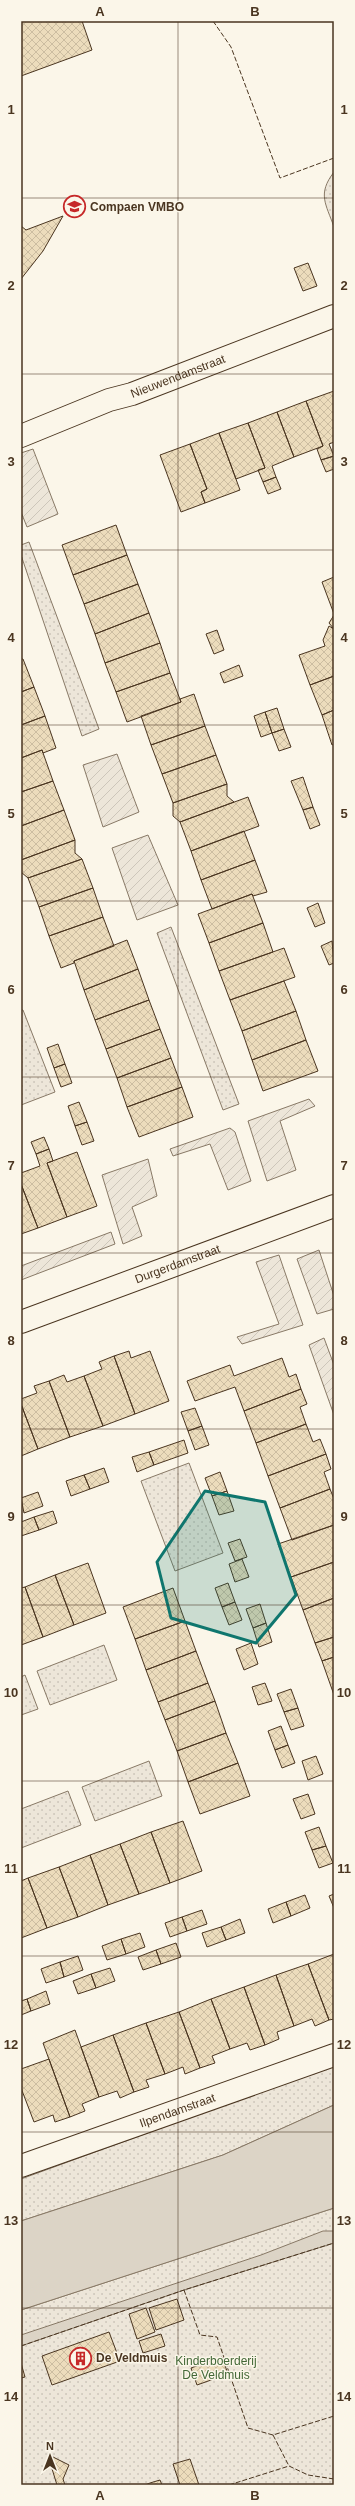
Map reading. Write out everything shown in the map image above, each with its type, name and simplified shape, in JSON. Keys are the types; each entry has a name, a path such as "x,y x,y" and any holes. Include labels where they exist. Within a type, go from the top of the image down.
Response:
{"street":[{"name":"Nieuwendamstraat","path":"21,436 109,400 132,394 334,316"},
{"name":"Durgerdamstraat","path":"21,1322 334,1206"},
{"name":"Ilpendamstraat","path":"21,2166 334,2055"}],"highlighted area":[{"path":"205,1491 265,1502 296,1595 256,1643 171,1618 157,1562"}],"green space":[{"path":"334,172 334,227 326,205 324,193"},
{"path":"33,449 58,514 27,527 21,512 21,453"},
{"path":"29,542 99,729 82,736 21,555 21,545"},
{"path":"117,754 139,812 103,827 83,765"},
{"path":"148,835 178,905 137,920 112,848"},
{"path":"171,927 239,1104 223,1110 157,933"},
{"path":"21,1010 23,1010 55,1092 21,1105"},
{"path":"309,1099 315,1106 280,1121 296,1170 267,1181 248,1121"},
{"path":"230,1128 235,1132 251,1181 228,1190 210,1144 173,1156 170,1149"},
{"path":"148,1159 157,1196 132,1207 142,1236 123,1244 102,1175"},
{"path":"111,1232 115,1244 21,1280 21,1266"},
{"path":"319,1250 334,1296 334,1309 317,1314 297,1259"},
{"path":"279,1255 303,1325 242,1344 237,1337 279,1324 256,1262"},
{"path":"324,1338 334,1365 334,1415 309,1345"},
{"path":"189,1463 223,1553 175,1571 141,1481"},
{"path":"104,1645 117,1680 50,1705 37,1671"},
{"path":"25,1675 38,1709 21,1715 21,1677"},
{"path":"149,1761 162,1796 95,1821 82,1787"},
{"path":"68,1791 81,1825 21,1848 21,1809"},
{"path":"334,2065 334,2105 223,2155 21,2221 21,2179"},
{"name":"Kinderboerderij De Veldmuis","path":"334,2208 334,2485 21,2485 21,2310"}],"shaded area":[{"path":"334,2105 334,2208 21,2310 21,2221 223,2155"},
{"path":"323,2231 334,2231 334,2243 184,2290 21,2346 21,2335 261,2255"}],"building":[{"path":"21,21 82,21 92,50 21,76"},
{"path":"63,216 43,251 21,279 21,226 26,230"},
{"path":"308,263 317,286 303,291 294,268"},
{"path":"334,391 334,442 329,444 334,456 321,460 317,449 323,446 306,401"},
{"path":"306,401 323,446 294,457 277,412"},
{"path":"277,412 294,457 272,466 276,477 263,482 258,470 265,468 248,423"},
{"path":"248,423 265,468 236,479 219,433"},
{"path":"219,433 240,490 205,503 201,492 207,489 190,444"},
{"path":"190,444 207,489 201,492 205,503 181,512 160,455"},
{"path":"334,456 334,469 326,472 321,460"},
{"path":"276,477 281,489 268,494 263,482"},
{"path":"116,525 127,555 73,575 62,545"},
{"path":"127,555 138,584 84,604 73,575"},
{"path":"334,577 334,614 322,582"},
{"path":"138,584 149,613 95,634 84,604"},
{"path":"149,613 160,643 105,663 95,634"},
{"path":"334,615 334,629 329,623"},
{"path":"329,626 334,629 334,676 310,685 299,655 325,646 323,640"},
{"path":"217,630 224,650 214,654 206,634"},
{"path":"160,643 170,673 116,692 105,663"},
{"path":"21,659 23,659 34,687 21,692"},
{"path":"239,665 243,676 224,683 220,673"},
{"path":"170,673 181,702 127,722 116,692"},
{"path":"334,676 334,710 322,715 310,685"},
{"path":"34,687 45,716 21,725 21,692"},
{"path":"194,694 205,726 151,745 141,716 181,702 180,699"},
{"path":"277,708 284,729 272,733 265,712"},
{"path":"334,710 334,744 332,745 322,715"},
{"path":"265,712 272,733 261,737 254,716"},
{"path":"45,716 56,748 43,753 42,750 21,758 21,725"},
{"path":"205,726 216,755 162,774 151,745"},
{"path":"284,729 291,747 279,751 272,733"},
{"path":"42,750 53,781 21,792 21,758"},
{"path":"216,755 227,784 173,803 162,774"},
{"path":"303,777 313,807 303,810 291,781"},
{"path":"53,781 64,810 21,826 21,792"},
{"path":"227,784 227,796 234,802 180,822 173,816 173,803"},
{"path":"248,797 259,826 191,851 180,822"},
{"path":"313,807 320,825 310,829 303,810"},
{"path":"64,810 75,840 21,860 21,826"},
{"path":"244,831 255,860 201,880 191,851"},
{"path":"75,840 75,853 82,859 28,878 21,872 21,860"},
{"path":"82,859 93,888 39,907 28,878"},
{"path":"255,860 267,892 253,896 252,894 212,909 201,880"},
{"path":"93,888 103,917 49,936 39,907"},
{"path":"252,894 263,923 209,943 198,914"},
{"path":"318,903 325,923 315,927 307,908"},
{"path":"103,917 114,946 74,961 74,963 61,968 49,936"},
{"path":"263,923 273,952 219,971 209,943"},
{"path":"127,940 138,969 84,990 74,961"},
{"path":"332,941 334,963 329,965 321,946"},
{"path":"284,948 295,977 230,1000 219,971"},
{"path":"138,969 149,1000 95,1020 84,990"},
{"path":"284,981 296,1011 242,1031 230,1000"},
{"path":"149,1000 160,1029 106,1049 95,1020"},
{"path":"296,1011 306,1040 252,1060 242,1031"},
{"path":"160,1029 171,1058 117,1078 106,1049"},
{"path":"306,1040 318,1071 263,1091 252,1060"},
{"path":"58,1044 65,1064 54,1068 47,1048"},
{"path":"171,1058 182,1087 127,1107 117,1078"},
{"path":"65,1064 72,1083 61,1087 54,1068"},
{"path":"182,1087 193,1117 139,1137 127,1107"},
{"path":"79,1102 87,1122 75,1126 68,1106"},
{"path":"87,1122 94,1141 82,1145 75,1126"},
{"path":"44,1137 49,1149 36,1154 31,1142"},
{"path":"49,1149 53,1161 47,1163 67,1217 38,1228 21,1184 21,1173 40,1166 36,1154"},
{"path":"77,1152 97,1206 67,1217 47,1163"},
{"path":"21,1184 38,1228 21,1234"},
{"path":"129,1351 131,1358 150,1351 169,1401 135,1414 114,1356"},
{"path":"114,1356 135,1414 103,1426 84,1376 102,1369 99,1362"},
{"path":"282,1358 289,1377 296,1374 301,1389 244,1411 235,1387 195,1401 187,1381 230,1365 234,1376"},
{"path":"64,1375 67,1382 84,1376 103,1426 70,1437 49,1381"},
{"path":"49,1381 70,1437 38,1449 21,1404 21,1399 37,1393 34,1386"},
{"path":"301,1389 307,1404 300,1407 306,1424 256,1443 244,1411"},
{"path":"21,1404 38,1449 21,1456"},
{"path":"195,1408 202,1426 188,1431 181,1412"},
{"path":"306,1424 313,1442 320,1439 326,1454 268,1476 256,1443"},
{"path":"202,1426 209,1445 195,1450 188,1431"},
{"path":"184,1440 188,1453 154,1465 149,1452"},
{"path":"149,1452 154,1465 137,1472 132,1457"},
{"path":"326,1454 331,1469 324,1472 330,1489 280,1508 268,1476"},
{"path":"104,1468 109,1482 90,1489 84,1475"},
{"path":"220,1472 227,1491 212,1496 205,1478"},
{"path":"84,1475 90,1489 71,1496 66,1481"},
{"path":"330,1489 334,1499 334,1525 292,1540 280,1508"},
{"path":"227,1491 234,1511 219,1515 212,1496"},
{"path":"38,1492 43,1506 24,1513 21,1498"},
{"path":"53,1511 57,1523 39,1530 34,1517"},
{"path":"34,1517 39,1530 21,1536 21,1522"},
{"path":"334,1525 334,1562 291,1577 278,1544"},
{"path":"240,1539 247,1557 235,1561 228,1543"},
{"path":"242,1559 249,1577 235,1582 229,1564"},
{"path":"334,1562 334,1598 303,1610 291,1577"},
{"path":"88,1563 106,1613 74,1625 55,1575"},
{"path":"55,1575 74,1625 43,1637 25,1587"},
{"path":"228,1583 235,1602 222,1607 215,1588"},
{"path":"25,1587 43,1637 21,1645 21,1588"},
{"path":"173,1588 185,1621 135,1639 123,1607"},
{"path":"334,1598 334,1637 315,1643 303,1610"},
{"path":"235,1602 242,1620 229,1625 222,1607"},
{"path":"260,1604 266,1623 253,1628 246,1609"},
{"path":"185,1621 196,1651 146,1670 135,1639"},
{"path":"266,1623 272,1642 259,1647 253,1628"},
{"path":"334,1637 334,1657 322,1661 315,1643"},
{"path":"251,1643 258,1664 244,1670 236,1649"},
{"path":"196,1651 208,1683 158,1702 146,1670"},
{"path":"334,1657 334,1695 322,1661"},
{"path":"208,1683 215,1701 165,1720 158,1702"},
{"path":"265,1683 272,1701 258,1705 252,1687"},
{"path":"291,1689 298,1708 284,1712 277,1694"},
{"path":"215,1701 226,1733 177,1751 165,1720"},
{"path":"298,1708 304,1726 291,1730 284,1712"},
{"path":"281,1726 288,1745 275,1750 268,1731"},
{"path":"226,1733 238,1763 188,1782 177,1751"},
{"path":"288,1745 295,1763 282,1768 275,1750"},
{"path":"316,1756 323,1774 308,1780 302,1761"},
{"path":"238,1763 250,1796 200,1814 188,1782"},
{"path":"308,1794 315,1814 301,1819 293,1799"},
{"path":"183,1821 202,1871 170,1883 151,1832"},
{"path":"319,1827 326,1846 312,1850 305,1832"},
{"path":"151,1832 170,1883 139,1894 120,1844"},
{"path":"120,1844 139,1894 108,1905 90,1855"},
{"path":"326,1846 333,1863 319,1868 312,1850"},
{"path":"90,1855 108,1905 78,1917 59,1867"},
{"path":"59,1867 78,1917 47,1928 28,1878"},
{"path":"28,1878 47,1928 21,1938 21,1881"},
{"path":"334,1894 334,1908 329,1896"},
{"path":"305,1895 310,1908 291,1916 286,1902"},
{"path":"286,1902 291,1916 273,1923 268,1909"},
{"path":"202,1910 207,1924 187,1931 182,1917"},
{"path":"182,1917 187,1931 170,1937 165,1923"},
{"path":"240,1919 245,1933 226,1940 221,1927"},
{"path":"221,1927 226,1940 207,1947 202,1933"},
{"path":"140,1933 145,1947 126,1954 121,1939"},
{"path":"121,1939 126,1954 107,1960 102,1946"},
{"path":"176,1943 181,1957 161,1964 156,1950"},
{"path":"156,1950 161,1964 143,1970 138,1957"},
{"path":"334,1954 334,2019 329,2020 308,1964"},
{"path":"78,1956 83,1970 64,1977 60,1962"},
{"path":"60,1962 64,1977 46,1983 41,1969"},
{"path":"308,1964 329,2020 315,2026 312,2019 294,2026 276,1975"},
{"path":"110,1968 115,1981 96,1988 91,1974"},
{"path":"91,1974 96,1988 78,1994 73,1981"},
{"path":"276,1975 294,2026 277,2032 279,2039 265,2045 244,1987"},
{"path":"244,1987 265,2045 250,2050 247,2043 230,2049 211,1999"},
{"path":"46,1991 50,2004 31,2011 27,1999"},
{"path":"27,1999 31,2011 21,2015 21,2001"},
{"path":"211,1999 230,2049 212,2056 215,2063 200,2068 179,2012"},
{"path":"179,2012 200,2068 185,2074 183,2067 165,2074 146,2023"},
{"path":"146,2023 165,2074 146,2080 149,2087 134,2092 113,2035"},
{"path":"75,2030 99,2097 82,2104 85,2111 70,2117 43,2043"},
{"path":"113,2035 134,2092 120,2098 117,2091 99,2097 81,2047"},
{"path":"49,2059 70,2117 55,2122 53,2115 34,2122 21,2088 21,2069"},
{"path":"177,2299 184,2320 156,2330 149,2308"},
{"path":"146,2308 155,2332 137,2339 129,2314"},
{"name":"De Veldmuis","path":"109,2332 120,2361 52,2385 42,2356"},
{"path":"161,2334 165,2346 143,2353 139,2341"},
{"path":"222,2357 228,2374 197,2385 191,2368"},
{"path":"21,2363 25,2377 21,2378"},
{"path":"53,2457 69,2465 63,2479 65,2485 57,2485 49,2459"},
{"path":"190,2459 199,2485 180,2485 173,2464"},
{"path":"160,2480 162,2485 145,2485 150,2483"}],"fence":[{"path":"213,21 231,47 280,178 334,158"},
{"path":"21,2346 184,2290 334,2243"},
{"path":"184,2290 200,2335 217,2337 248,2428 273,2435 334,2416"},
{"path":"273,2435 289,2466 308,2475 334,2479"},
{"path":"229,2485 289,2466"}],"place":[{"name":"Compaen VMBO","path":"75,207"},
{"name":"De Veldmuis","path":"81,2358"}]}
